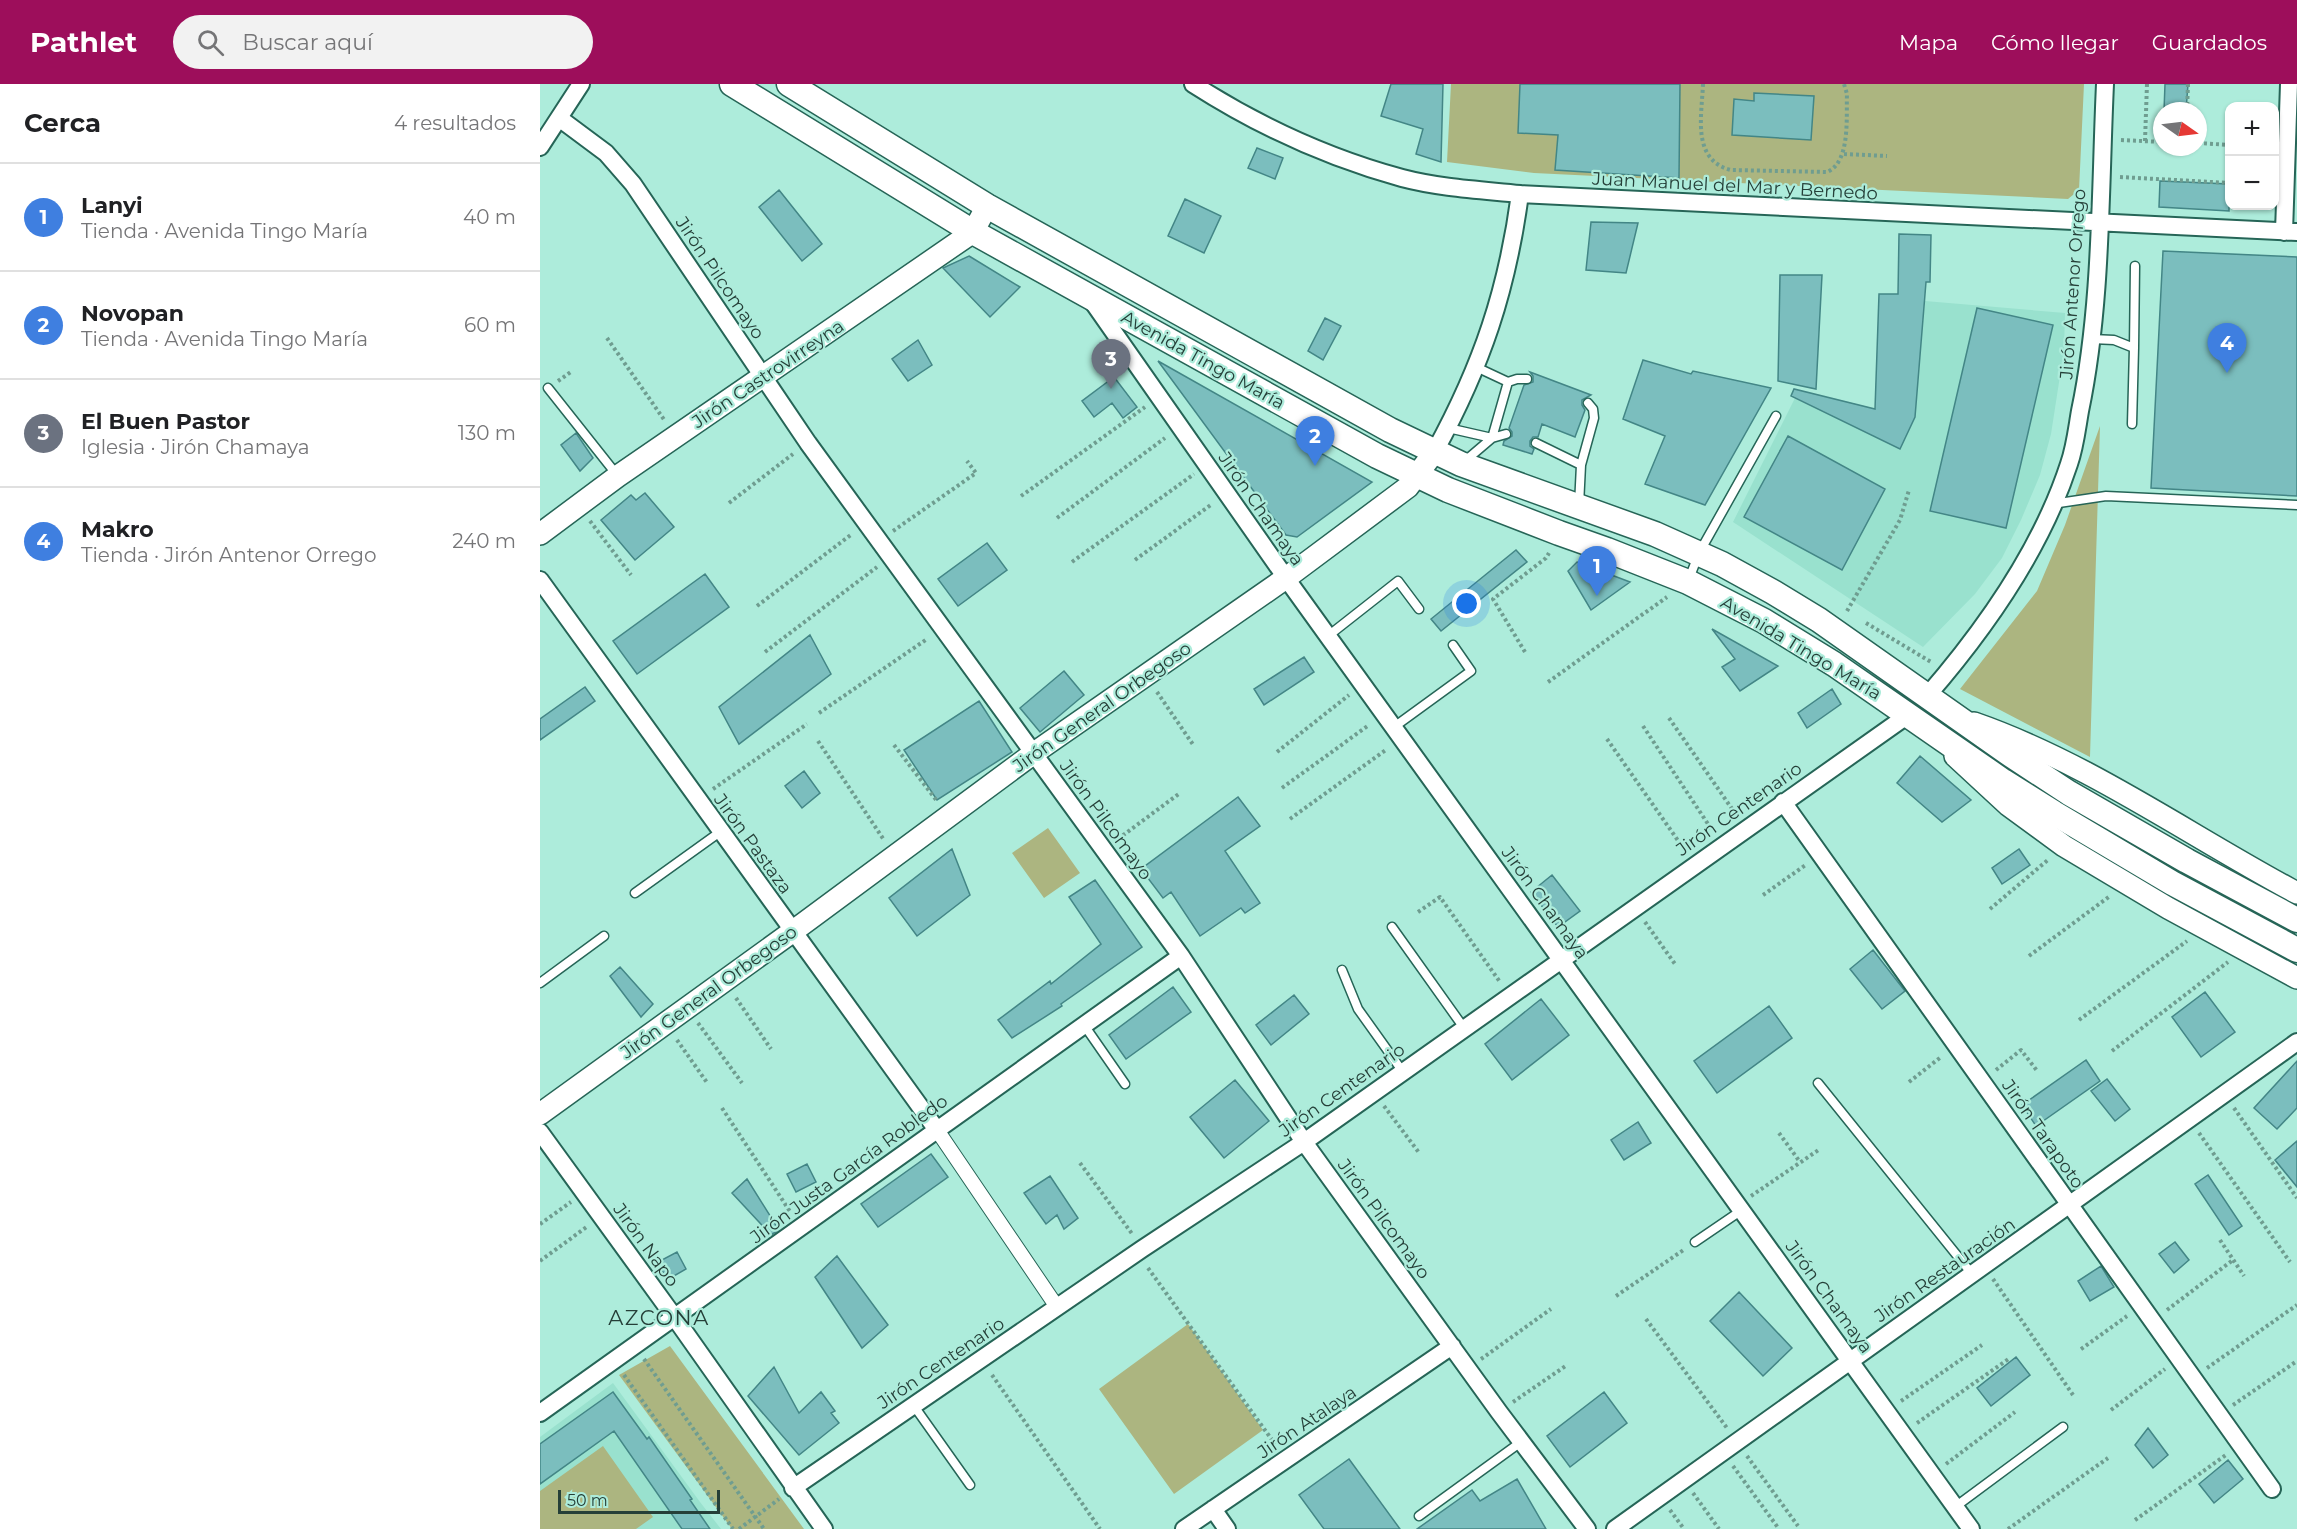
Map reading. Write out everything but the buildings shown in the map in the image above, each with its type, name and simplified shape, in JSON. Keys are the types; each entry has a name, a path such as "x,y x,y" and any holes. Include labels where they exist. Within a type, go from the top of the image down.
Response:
{"main road":[{"name":"Avenida Tingo María","path":"732,84 973,232 1418,477 1688,582 1764,621 1834,664 2003,781 2181,888 2297,950"},
{"name":"Avenida Tingo María","path":"789,84 987,206 1390,430 1461,464 1616,519 1699,554 1763,586 1810,614 2069,793 2128,828 2297,920"},
{"path":"1607,550 1616,519"}],"street":[{"path":"540,147 581,84"},
{"name":"Juan Manuel del Mar y Bernedo","path":"1193,84 1243,114 1294,139 1359,165 1404,179 1455,188 1520,194 2099,224 2293,230"},
{"name":"Jirón Antenor Orrego","path":"1927,696 1995,607 2038,539 2069,463 2086,384 2092,339 2105,84"},
{"path":"2289,84 2293,230"},
{"name":"Jirón Pilcomayo","path":"559,118 606,153 633,184 808,443 1181,956 1305,1142 1499,1412 1587,1529"},
{"name":"Jirón General Orbegoso","path":"540,1114 1034,753 1286,578 1408,487 1418,477 1435,451 1476,368 1505,283 1520,194"},
{"name":"Jirón Castrovirreyna","path":"540,534 618,476 973,232 987,206"},
{"name":"Jirón Chamaya","path":"1090,298 1286,578 1971,1529"},
{"name":"Jirón Pastaza","path":"540,580 937,1130"},
{"name":"Jirón Centenario","path":"793,1488 1140,1250 1305,1142 1908,715"},
{"name":"Avenida Tingo María","path":"1955,716 2014,738 2061,760 2297,893"},
{"name":"Avenida Tingo María","path":"1942,738 1958,760 1978,779 2008,805 2064,846 2127,884 2297,978"},
{"name":"Jirón Tarapoto","path":"1783,802 2272,1489"},
{"name":"Jirón Justa García Robledo","path":"540,1413 1181,956"},
{"name":"Jirón Restauración","path":"1615,1529 2297,1042"},
{"path":"937,1130 1057,1307"},
{"name":"Jirón Napo","path":"540,1132 824,1529"},
{"name":"Jirón Atalaya","path":"1184,1529 1452,1346"},
{"path":"1213,1509 1227,1529"}],"lane":[{"path":"2132,424 2135,266"},
{"path":"2092,339 2114,340 2134,348"},
{"path":"1476,368 1508,382 1527,379"},
{"path":"1492,438 1508,382"},
{"path":"548,388 618,476"},
{"path":"1579,505 1581,465 1594,418 1593,409 1588,403"},
{"path":"1688,582 1691,568 1776,416"},
{"path":"1448,428 1492,438"},
{"path":"1461,464 1492,438 1506,434"},
{"path":"1536,442 1581,465"},
{"path":"2052,504 2106,496 2297,505"},
{"path":"1328,636 1398,581 1419,609"},
{"path":"1393,726 1472,671 1453,645"},
{"path":"634,893 720,832"},
{"path":"1392,927 1464,1028"},
{"path":"540,983 604,936"},
{"path":"1342,970 1358,1009 1403,1072"},
{"path":"1084,1025 1125,1084"},
{"path":"1818,1083 1977,1270"},
{"path":"1695,1242 1740,1207"},
{"path":"914,1406 970,1485"},
{"path":"1955,1507 2063,1427"},
{"path":"1419,1516 1521,1442"}],"path":[{"path":"1704,84 1701,139 1707,155 1722,168 1827,172 1838,165 1844,154 1847,94 1844,84"},
{"path":"2145,141 2147,84"},
{"path":"2187,102 2188,84"},
{"path":"2102,140 2153,141"},
{"path":"2207,144 2225,145"},
{"path":"1844,154 1887,156"},
{"path":"2101,176 2225,183"},
{"path":"607,338 676,436"},
{"path":"1021,496 1159,397"},
{"path":"1057,518 1180,427"},
{"path":"729,503 808,443"},
{"path":"879,540 976,473 967,461"},
{"path":"1072,562 1207,465"},
{"path":"1856,616 1845,610 1900,519 1909,490"},
{"path":"1135,560 1226,493"},
{"path":"579,505 631,575"},
{"path":"757,606 867,523"},
{"path":"1525,652 1493,599 1546,558 1559,533"},
{"path":"765,652 891,557"},
{"path":"1548,682 1688,582"},
{"path":"1866,622 1947,672"},
{"path":"819,713 943,628"},
{"path":"1146,675 1194,746"},
{"path":"1277,752 1363,684"},
{"path":"1669,718 1746,828"},
{"path":"697,800 807,724"},
{"path":"1282,788 1393,726"},
{"path":"1290,819 1393,726"},
{"path":"1643,726 1722,845"},
{"path":"1607,739 1694,865"},
{"path":"818,741 895,856"},
{"path":"894,745 949,817"},
{"path":"1104,849 1180,793"},
{"path":"1990,909 2064,846"},
{"path":"1763,895 1820,854"},
{"path":"2029,956 2127,884"},
{"path":"1418,912 1440,897 1510,996"},
{"path":"1635,907 1675,964"},
{"path":"2079,1020 2205,928"},
{"path":"2112,1051 2244,950"},
{"path":"725,981 771,1049"},
{"path":"687,1008 742,1083"},
{"path":"666,1024 708,1084"},
{"path":"1909,1082 1957,1045"},
{"path":"1982,1081 2021,1050 2038,1072"},
{"path":"1373,1093 1420,1154"},
{"path":"2225,1094 2297,1198"},
{"path":"722,1108 801,1227"},
{"path":"2190,1119 2290,1262"},
{"path":"1779,1133 1800,1162"},
{"path":"1740,1207 1820,1149"},
{"path":"1080,1163 1287,1460"},
{"path":"540,1224 584,1193"},
{"path":"540,1261 601,1216"},
{"path":"2220,1240 2244,1276"},
{"path":"1616,1296 1695,1242"},
{"path":"2152,1321 2233,1260"},
{"path":"1977,1270 2073,1395"},
{"path":"2081,1348 2142,1305"},
{"path":"2193,1378 2297,1305"},
{"path":"1468,1368 1551,1309"},
{"path":"1646,1319 1798,1526"},
{"path":"1886,1411 1982,1345"},
{"path":"634,1346 764,1529"},
{"path":"1902,1434 2010,1358"},
{"path":"2111,1410 2179,1358"},
{"path":"981,1360 1100,1529"},
{"path":"2220,1415 2297,1361"},
{"path":"1499,1412 1567,1365"},
{"path":"624,1375 733,1529"},
{"path":"1932,1475 2015,1412"},
{"path":"2135,1520 2241,1444"},
{"path":"1723,1452 1779,1529"},
{"path":"2008,1529 2108,1458"},
{"path":"1684,1480 1719,1529"},
{"path":"739,1529 793,1488"}],"shaded area":[{"path":"1451,84 2084,84 2079,190 2068,199 1534,173 1447,162"},
{"path":"1925,301 2065,313 2064,350 2051,434 2040,475 2021,520 2002,558 1975,594 1923,647 1733,522 1798,392 1914,418"},
{"path":"2100,426 2090,757 1960,689 2037,591 2065,525"},
{"path":"1048,828 1080,873 1044,898 1012,853"},
{"path":"1188,1324 1263,1430 1174,1494 1099,1389"},
{"path":"670,1346 804,1529 732,1529 619,1375"},
{"path":"613,1383 721,1529 540,1529 540,1437"},
{"path":"603,1446 653,1517 636,1529 540,1529 540,1491"}],"place":[{"name":"Makro","path":"2227,373"},
{"name":"El Buen Pastor","path":"1111,389"},
{"name":"Novopan","path":"1315,466"},
{"name":"Lanyi","path":"1597,596"}],"district":[{"name":"AZCONA","path":"659,1318"}]}
